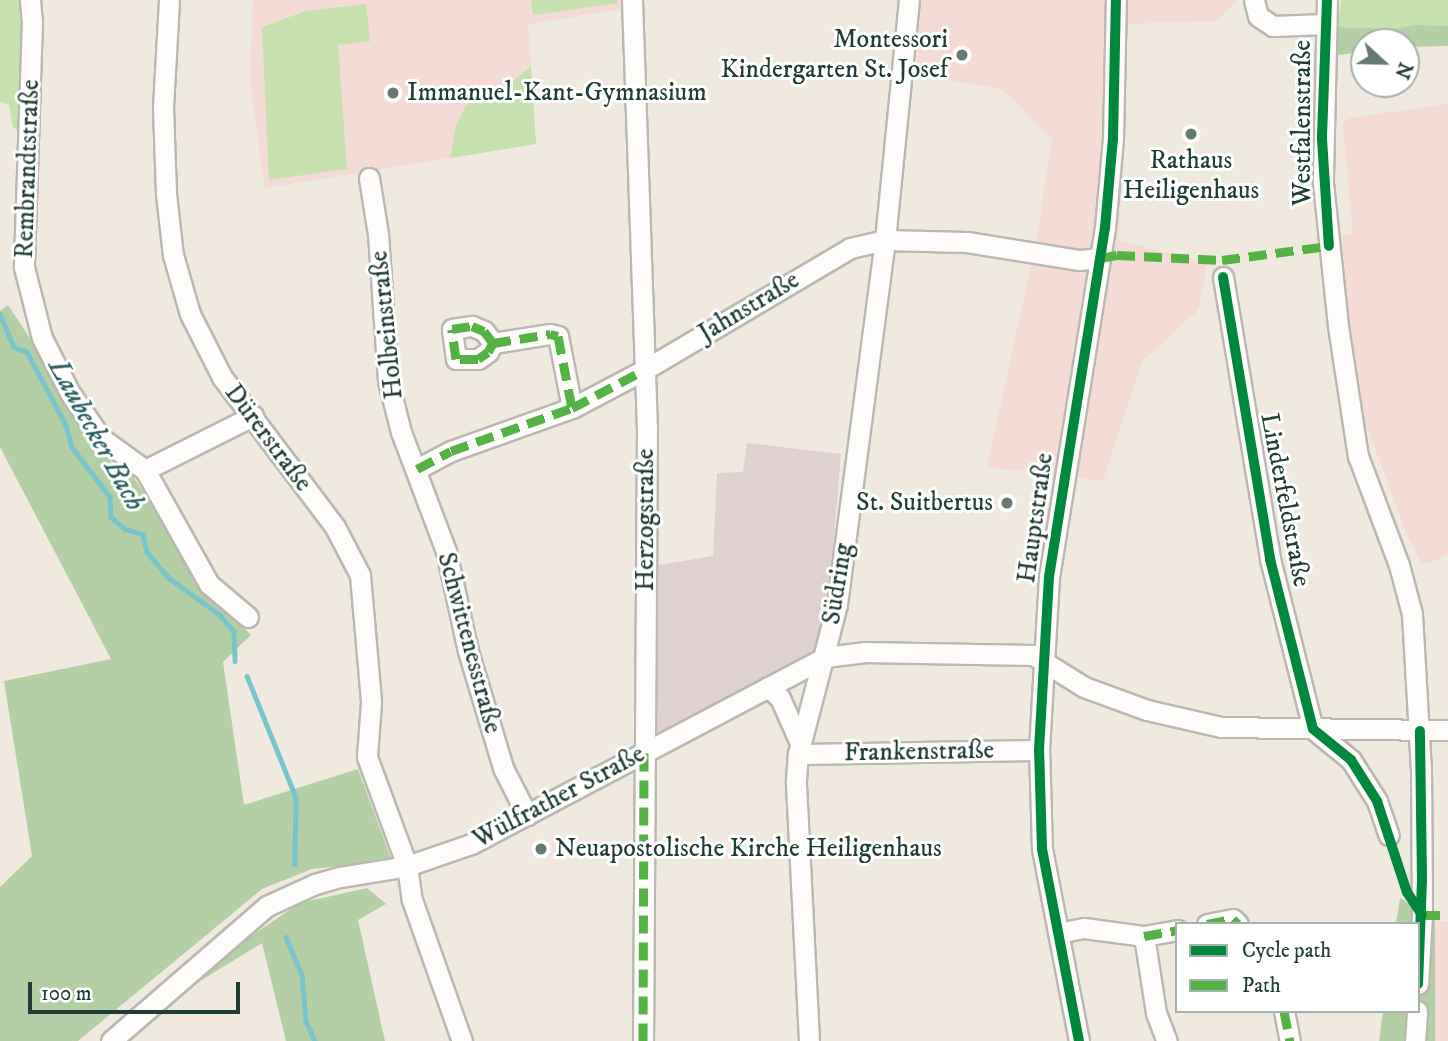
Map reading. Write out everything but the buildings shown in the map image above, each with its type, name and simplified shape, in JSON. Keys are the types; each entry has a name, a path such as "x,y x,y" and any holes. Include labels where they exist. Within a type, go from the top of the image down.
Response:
{"street":[{"name":"Rembrandtstraße","path":"30,0 32,21 24,267 42,338 70,393 101,438 145,470"},
{"name":"Dürerstraße","path":"169,0 163,108 166,194 173,256 190,314 216,366 335,527 360,575 371,702 367,757 407,866 412,900 462,1041"},
{"name":"Herzogstraße","path":"632,0 645,370 647,568 643,1041"},
{"name":"Südring","path":"809,1041 796,780 799,749 837,604 885,240 909,0"},
{"name":"Hauptstraße","path":"1079,1041 1042,849 1040,750 1044,660 1056,522 1100,258 1112,139 1116,0"},
{"path":"1254,0 1258,16 1273,26 1325,24"},
{"name":"Westfalenstraße","path":"1327,0 1323,183 1338,326 1358,456 1399,565 1412,614 1420,731 1420,932"},
{"name":"Holbeinstraße","path":"369,178 378,234 388,381 401,432 417,469"},
{"name":"Jahnstraße","path":"417,469 451,451 572,408 645,370 850,248 885,240 967,242 1080,260 1100,258"},
{"name":"Linderfeldstraße","path":"1223,276 1269,559 1313,729"},
{"path":"493,343 550,334 558,336 572,408"},
{"path":"248,617 209,584 145,470 253,416"},
{"name":"Schwittenesstraße","path":"417,469 446,551 468,651 503,768 527,815"},
{"name":"Wülfrather Straße","path":"111,1041 267,906 340,877 407,866 471,844 825,657 864,652 1021,654 1044,660"},
{"path":"1044,660 1084,687 1182,720 1251,730 1448,730"},
{"path":"768,687 780,698 799,749"},
{"path":"1313,729 1351,761 1377,801 1389,835"},
{"name":"Frankenstraße","path":"799,749 1040,750"},
{"path":"1217,922 1233,919 1236,922"},
{"path":"1058,933 1084,928 1144,936 1175,930"},
{"path":"1144,936 1156,1013 1167,1041"},
{"path":"1284,1013 1290,1041"},
{"path":"1415,1041 1417,1013"}],"shaded area":[{"name":"Immanuel-Kant-Gymnasium","path":"253,0 629,0 624,9 528,24 536,144 265,188 250,82"},
{"path":"921,0 1237,0 1216,21 1128,24 1119,240 1207,263 1199,309 1142,362 1103,481 987,467 1035,248 1052,140 1004,90 914,73"},
{"path":"1448,104 1448,555 1422,565 1405,530 1362,413 1340,286 1335,236 1353,234 1343,122 1351,118"},
{"path":"747,443 841,454 832,559 817,651 644,752 647,567 713,556 717,473 743,472"},
{"path":"1435,921 1448,921 1448,1041 1435,1041"}],"green space":[{"path":"0,0 30,0 29,133 13,128 9,105 0,102"},
{"path":"531,0 617,0 618,3 533,15"},
{"path":"1341,0 1448,0 1448,26 1338,27"},
{"path":"366,4 370,41 338,45 347,169 269,180 262,27 306,11"},
{"path":"1414,25 1448,26 1448,46 1420,47 1420,28 1399,28"},
{"path":"1338,27 1366,28 1350,28 1350,54 1338,55"},
{"path":"531,66 536,144 450,158 456,126 465,107 477,98 506,87"},
{"path":"8,305 121,477 130,472 194,569 193,577 251,635 223,662 244,805 358,769 392,861 312,869 262,889 78,1041 0,1041 0,887 32,856 4,681 111,659 0,447 0,311"},
{"path":"367,888 386,904 358,920 385,1041 286,1041 262,943 200,981 211,963 300,903"},
{"path":"1400,898 1435,920 1435,1041 1379,1041 1383,1013 1420,1013 1420,922 1396,922"}],"waterway":[{"name":"Laubecker Bach","path":"0,314 14,347 27,352 66,425 72,447 110,497 111,517 125,529 143,534 147,552 169,578 219,614 234,631 235,661"},
{"name":"Laubecker Bach","path":"247,676 296,797 295,864"},
{"name":"Laubecker Bach","path":"286,937 302,975 306,1021 315,1041"}],"marked path":[{"path":"1100,258 1117,255 1222,260 1329,246"},
{"path":"493,343 488,352 478,359 456,359 452,329 472,326 484,331 493,343 550,334 558,336 572,408"},
{"path":"417,469 451,451 572,408 644,370"},
{"path":"643,1041 644,752"},
{"path":"1419,910 1422,915 1448,915"},
{"path":"1217,922 1233,919 1236,922"},
{"path":"1144,936 1175,930"},
{"path":"1284,1013 1290,1041"}],"cycle path":[{"path":"1079,1041 1042,849 1039,750 1049,577 1105,228 1113,139 1116,0"},
{"path":"1327,0 1322,139 1329,246"},
{"path":"1223,277 1270,559 1313,729 1351,760 1377,801 1407,892 1422,915"},
{"path":"1420,731 1420,932"}],"place":[{"name":"Montessori Kindergarten St. Josef","path":"962,55"},
{"name":"Immanuel-Kant-Gymnasium","path":"393,93"},
{"name":"Rathaus Heiligenhaus","path":"1191,134"},
{"name":"St. Suitbertus","path":"1007,503"},
{"name":"Neuapostolische Kirche Heiligenhaus","path":"541,849"}]}
